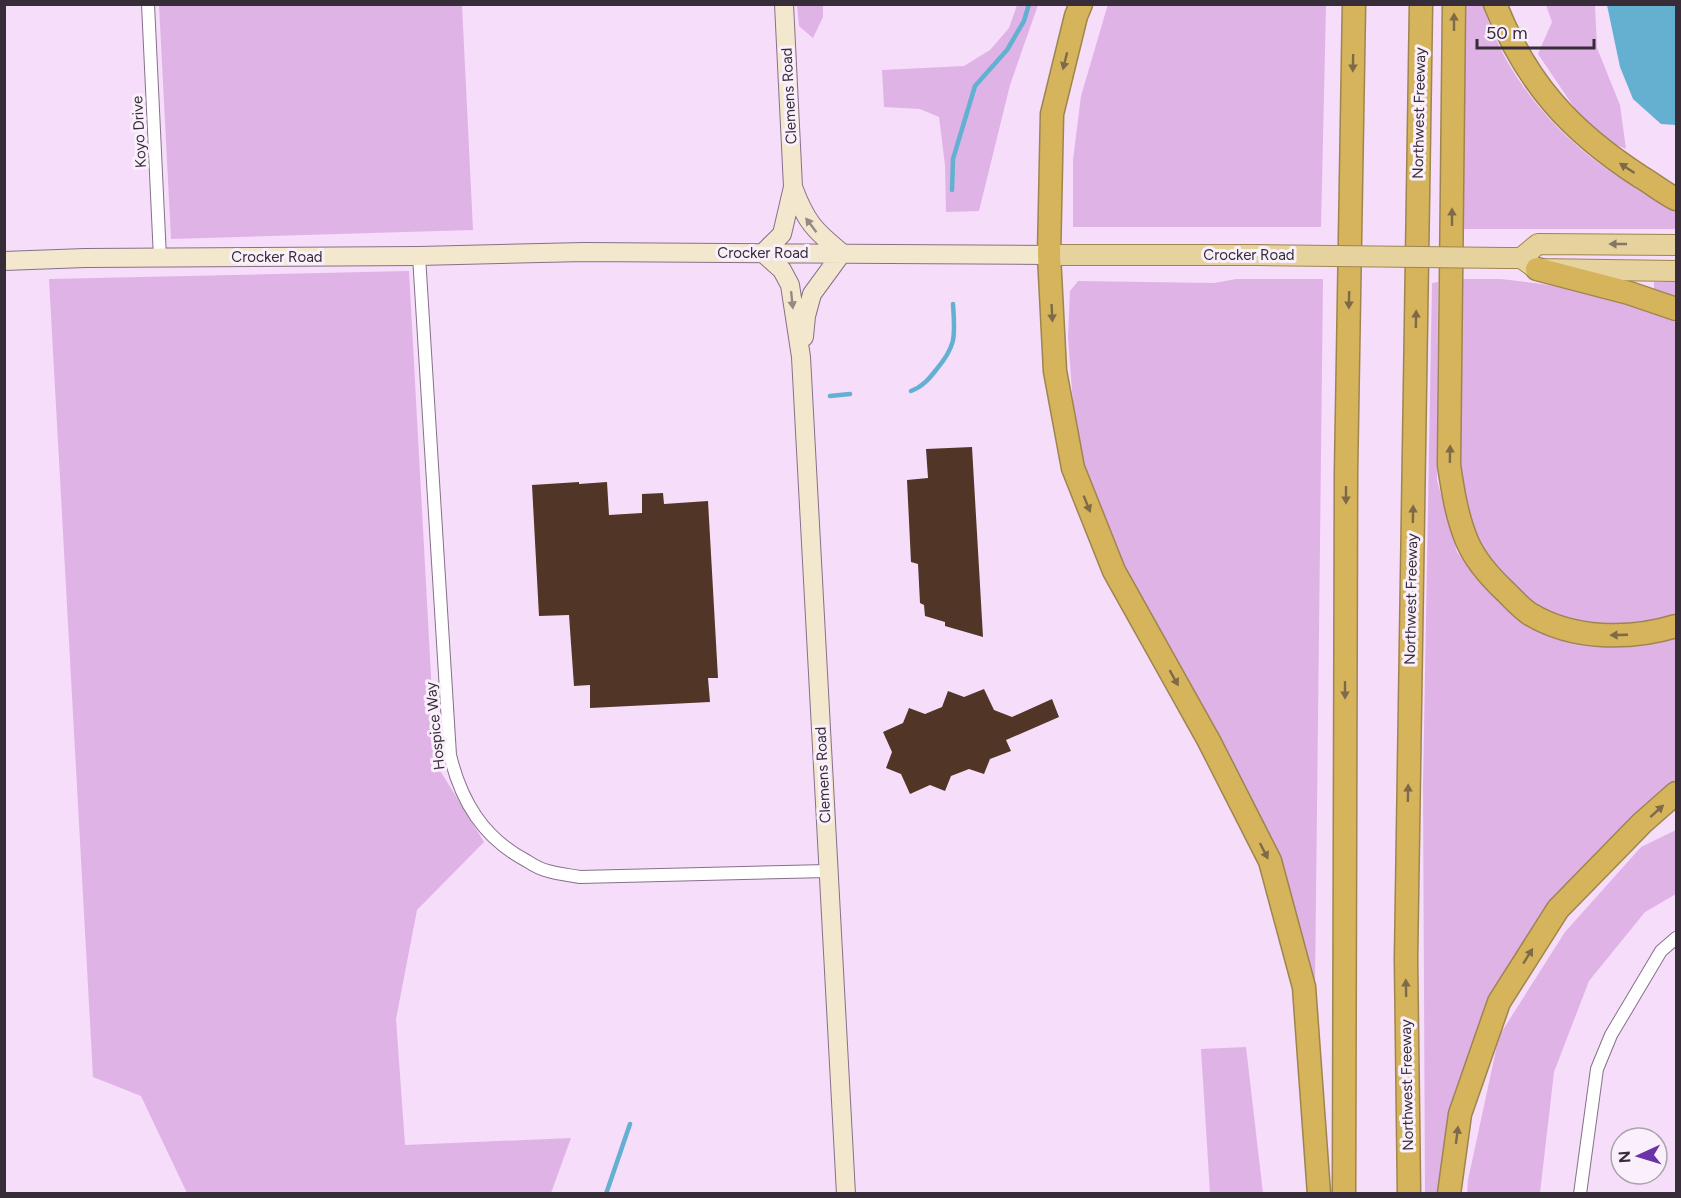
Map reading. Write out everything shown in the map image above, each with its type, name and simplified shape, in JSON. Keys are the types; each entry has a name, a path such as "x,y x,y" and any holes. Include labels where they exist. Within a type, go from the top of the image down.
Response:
{"highway":[{"path":"1081,4 1052,114 1049,255 1055,370 1073,468 1114,571 1209,741 1270,861 1304,987 1319,1194"},
{"path":"1344,1194 1346,485 1354,4"},
{"name":"Northwest Freeway","path":"1409,1194 1406,960 1421,4"},
{"path":"1454,4 1449,465 1455,508 1468,543 1492,579 1528,613 1552,625 1608,636 1639,634 1677,626"},
{"path":"1495,4 1515,50 1544,92 1578,130 1613,158 1677,199"},
{"path":"1521,262 1629,292 1677,309"},
{"path":"1449,1194 1460,1114 1499,1002 1558,909 1642,824 1677,793"}],"main road":[{"name":"Crocker Road","path":"1521,262 1538,244 1677,245"},
{"name":"Crocker Road","path":"1049,255 1259,255 1521,262 1677,271"}],"street":[{"name":"Koyo Drive","path":"148,4 160,258"},
{"name":"Clemens Road","path":"784,4 793,187 782,234 763,253 782,270 790,285 801,357 846,1194"},
{"name":"Clemens Road","path":"793,187 803,213 813,229 842,253 812,294 806,316 801,357"},
{"name":"Crocker Road","path":"4,261 584,252 1049,255"},
{"name":"Hospice Way","path":"419,256 450,755 457,782 469,807 487,831 512,853 546,871 580,877 828,871"},
{"path":"1580,1194 1597,1069 1611,1035 1661,951 1677,938"}],"shaded area":[{"path":"1108,4 1326,5 1321,227 1073,227 1073,160 1081,96"},
{"path":"159,5 462,5 473,230 171,239"},
{"path":"797,5 823,5 823,17 813,38 799,26"},
{"path":"1017,5 1038,5 1010,85 979,211 946,212 945,165 939,117 920,109 884,107 882,70 964,66 990,50 1009,28"},
{"path":"1459,5 1483,5 1505,57 1519,81 1554,124 1597,162 1620,178 1676,208 1676,229 1458,229"},
{"path":"1546,5 1595,5 1597,48 1620,105 1626,149 1592,134 1538,54 1552,22"},
{"path":"409,271 432,694 441,772 484,842 417,910 396,1019 405,1145 571,1138 551,1193 187,1193 141,1096 93,1077 49,279"},
{"path":"1236,279 1323,279 1315,986 1308,988 1306,950 1139,604 1083,470 1075,431 1068,337 1070,291 1078,281 1214,283"},
{"path":"1459,279 1501,279 1617,297 1651,307 1676,323 1676,617 1642,625 1598,628 1549,613 1522,596 1485,560 1464,512 1458,474"},
{"path":"1676,281 1676,304 1654,293 1654,282"},
{"path":"1438,282 1437,480 1457,552 1478,580 1506,609 1539,631 1609,647 1644,643 1676,635 1676,779 1592,857 1535,924 1508,965 1481,1018 1454,1097 1439,1193 1425,1194 1423,785 1432,283"},
{"path":"1676,830 1676,894 1645,912 1589,981 1554,1072 1540,1193 1467,1194 1499,1036 1565,932 1641,847"},
{"path":"1246,1047 1263,1193 1210,1193 1201,1049"}],"water":[{"path":"1607,5 1676,5 1676,125 1661,124 1633,99 1620,67"}],"building":[{"path":"972,447 983,637 945,626 945,622 925,616 924,605 920,603 918,564 911,562 907,480 928,478 926,449"},
{"path":"579,482 579,484 607,482 609,515 642,513 642,494 663,493 664,504 708,501 718,678 708,678 710,702 590,708 590,685 574,686 569,615 539,616 532,485"},
{"path":"984,689 994,710 1012,717 1052,699 1059,717 1006,740 1011,751 990,759 984,774 969,769 951,776 945,791 930,785 910,794 901,774 886,768 892,752 883,732 903,723 909,708 925,714 942,707 948,691 964,697"}],"waterway":[{"path":"952,190 953,159 975,86 1007,50 1024,21 1029,4"},
{"path":"911,391 928,380 948,354 954,332 953,304"},
{"path":"830,396 850,394"},
{"path":"606,1194 630,1124"}]}
